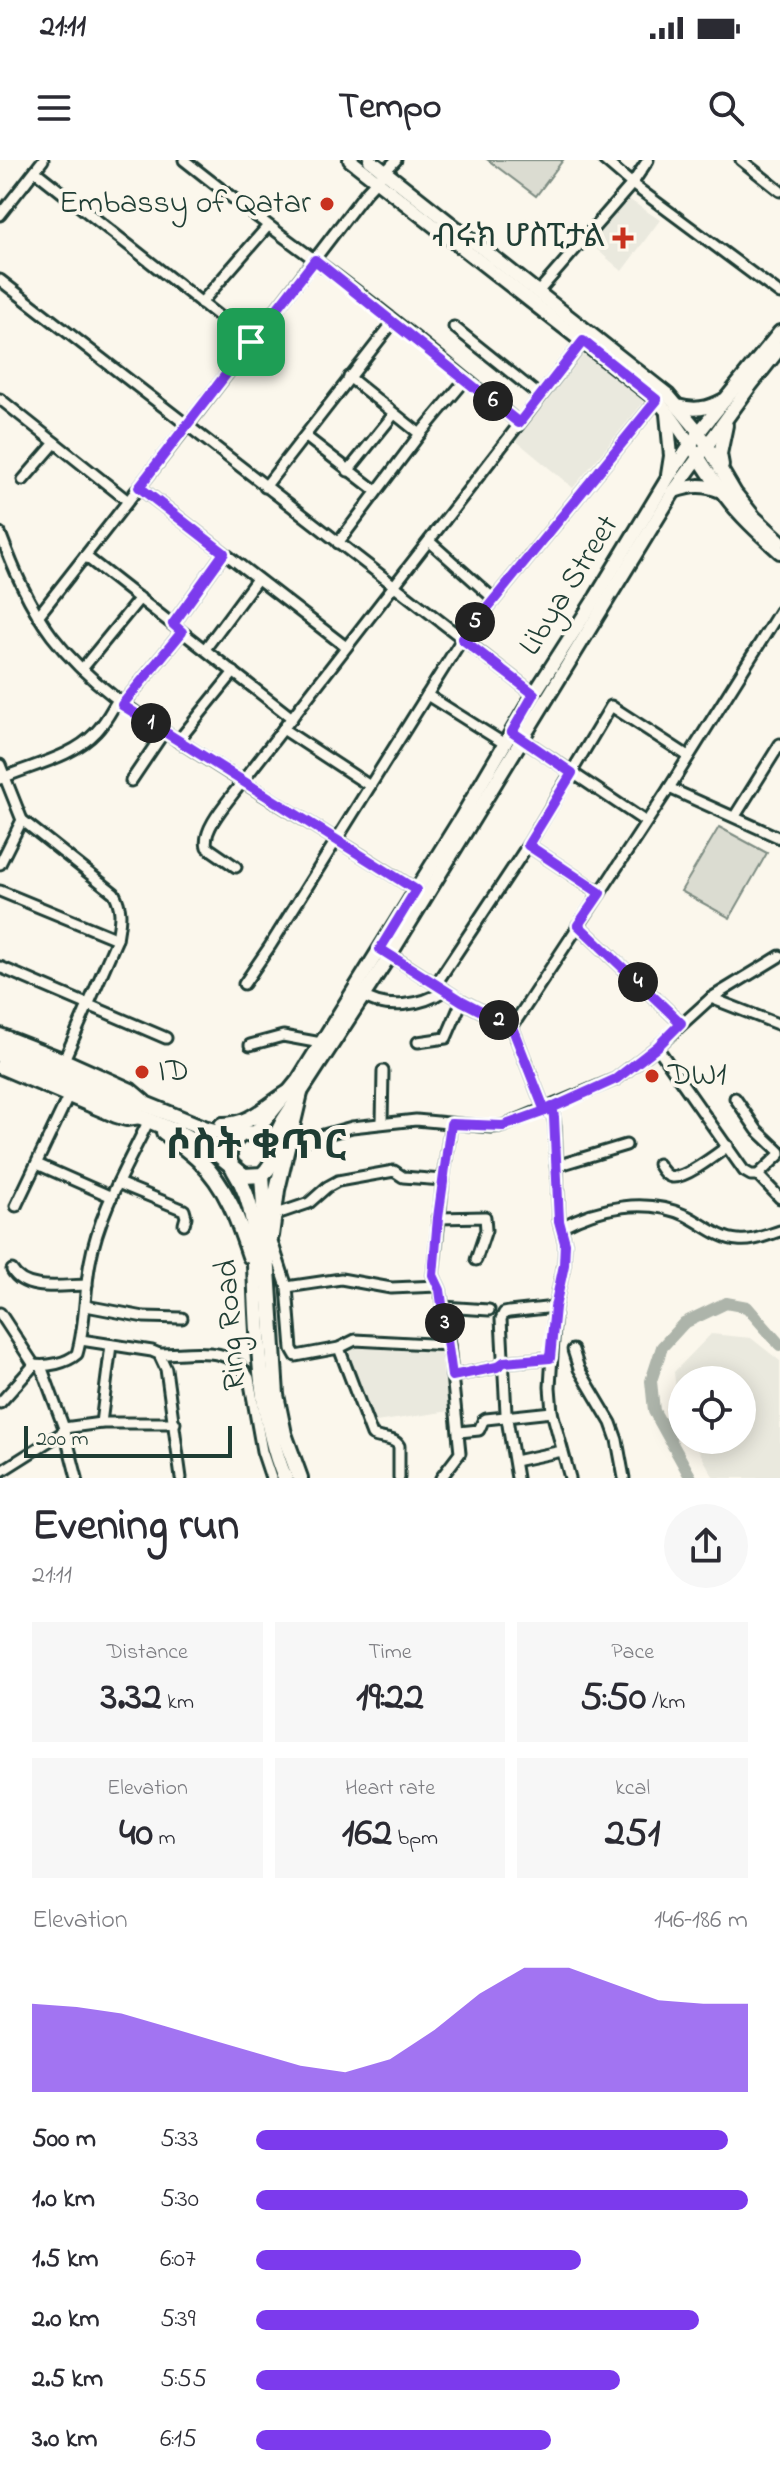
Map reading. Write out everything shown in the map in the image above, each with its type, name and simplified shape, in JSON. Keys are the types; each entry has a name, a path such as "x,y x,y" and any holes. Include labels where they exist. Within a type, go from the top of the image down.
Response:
{"highway":[{"path":"0,1045 215,1152 244,1176 262,1175 271,1165 273,1151 267,1139 249,1133 222,1133 182,1120"},
{"path":"0,1056 148,1117 235,1125 294,1093"},
{"path":"268,1261 277,1190 290,1138 294,1093"},
{"path":"148,1117 201,1162 227,1195 256,1276"},
{"path":"233,1168 228,1153 230,1147 237,1137 249,1133"},
{"name":"Ring Road","path":"233,1168 246,1188 250,1202 264,1395 271,1433 285,1478"},
{"name":"Ring Road","path":"262,1175 276,1395 284,1434 300,1478"}],"main road":[{"path":"350,160 381,176 538,292 657,400 672,408 699,432"},
{"path":"370,160 381,176 586,337 652,382 672,408 721,491 748,523 780,552"},
{"path":"697,452 730,414 777,350 780,332"},
{"path":"697,452 699,432 777,350"},
{"path":"672,408 699,410 729,397"},
{"path":"668,478 672,408"},
{"path":"723,473 720,454 730,414"},
{"path":"697,452 723,473 754,517 780,541"},
{"name":"Libya Street","path":"271,1144 321,1043 385,952 513,738 534,694 668,478 697,452"},
{"name":"Libya Street","path":"249,1133 294,1093 362,995 416,890 697,452"},
{"path":"674,491 700,485 721,491"},
{"path":"0,1035 131,1090 142,1097 148,1117 126,1119 0,1067"}],"street":[{"path":"0,215 43,160"},
{"path":"184,160 267,227 394,321 519,423"},
{"path":"38,616 366,192 396,160"},
{"path":"604,160 780,294"},
{"path":"538,292 632,184 648,160"},
{"path":"741,160 780,191"},
{"path":"35,171 251,342"},
{"path":"201,303 267,227"},
{"path":"0,280 534,694"},
{"path":"265,487 394,321"},
{"path":"454,327 540,396"},
{"path":"236,867 207,847 205,836 242,782 586,337"},
{"path":"349,377 420,434"},
{"path":"338,543 420,434 466,379"},
{"path":"0,399 128,501"},
{"path":"244,984 462,639 657,400"},
{"path":"348,471 394,414"},
{"path":"305,436 376,491"},
{"path":"23,480 55,443"},
{"path":"139,487 346,647"},
{"path":"0,533 23,592 38,616 82,669 120,703 416,890"},
{"path":"429,541 494,599"},
{"path":"173,624 224,553"},
{"path":"85,556 292,718"},
{"path":"205,649 257,579"},
{"path":"82,669 140,598"},
{"path":"512,1027 669,788 780,611"},
{"path":"3,777 83,745 182,632"},
{"path":"178,741 234,672"},
{"path":"427,695 513,738 646,822"},
{"path":"362,995 372,1002 401,1005 435,996 611,706 688,756"},
{"path":"283,729 370,786"},
{"path":"131,781 164,732"},
{"path":"735,816 780,744"},
{"path":"0,765 22,820 114,893 120,905 122,918 117,939 64,1060"},
{"path":"669,788 780,838"},
{"path":"0,864 22,820"},
{"path":"528,845 600,893"},
{"path":"0,891 117,939"},
{"path":"578,925 681,1023"},
{"path":"385,952 462,1001 512,1027 555,1126 561,1227 565,1243 550,1358 552,1412 570,1478"},
{"path":"290,1138 310,1140 352,1127 416,1120 503,1126 616,1079 711,998 780,956"},
{"path":"0,967 166,1038"},
{"path":"711,998 780,1025"},
{"path":"418,1042 446,1038 462,1001"},
{"path":"250,1045 283,1036 321,1043"},
{"path":"657,1047 744,1171 758,1175 780,1153 757,1130 735,1098"},
{"path":"382,1123 383,1071"},
{"path":"16,1206 68,1097"},
{"path":"0,1403 37,1365 72,1359 77,1354 90,1261 99,1229 148,1117"},
{"path":"441,1478 460,1453 449,1345 443,1307 433,1275 451,1124"},
{"path":"556,1166 626,1145"},
{"path":"658,1164 663,1172 672,1177 682,1176 728,1146"},
{"path":"37,1164 112,1197"},
{"path":"274,1215 309,1203 338,1181 394,1171 403,1177 443,1180"},
{"path":"758,1175 780,1198"},
{"path":"118,1183 184,1210 184,1224"},
{"path":"561,1227 583,1216 627,1206 643,1206 685,1215 734,1240 755,1239 780,1231"},
{"path":"438,1218 485,1217 486,1230 476,1260"},
{"path":"271,1238 287,1287 293,1353 301,1355 339,1348 355,1340 449,1345"},
{"path":"12,1270 22,1282 33,1285 87,1285"},
{"path":"287,1287 341,1279 391,1288 438,1286"},
{"path":"86,1306 144,1317 182,1318"},
{"path":"443,1307 489,1310"},
{"path":"517,1478 508,1417 501,1319 504,1313 555,1307"},
{"path":"0,1313 37,1365 64,1429 77,1478"},
{"path":"81,1340 159,1354 226,1355 244,1369 249,1378 262,1451 271,1478"},
{"path":"101,1423 111,1345"},
{"path":"339,1348 372,1435 397,1442 399,1446 399,1478"},
{"path":"573,1350 579,1369 611,1423 624,1478"},
{"path":"159,1354 166,1369 181,1478"},
{"path":"452,1376 497,1367 504,1362 550,1358"},
{"path":"459,1432 479,1430 486,1419 552,1412"},
{"path":"0,1472 64,1429 101,1423 175,1423"},
{"path":"515,1461 562,1451"}],"shaded area":[{"path":"488,160 563,160 536,196"},
{"path":"624,196 660,220 622,271 587,241"},
{"path":"584,352 644,402 573,488 513,438"},
{"path":"719,827 767,853 730,918 681,891"},
{"path":"711,1334 751,1338 780,1361 780,1478 714,1478 701,1454 756,1454 756,1366 680,1366"},
{"path":"371,1341 441,1345 450,1411 369,1423 347,1365 350,1346"}],"waterway":[{"path":"691,1478 654,1411 651,1381 662,1347 684,1323 726,1303 747,1307 780,1345"}],"place":[{"name":"Embassy of Qatar","path":"327,204"},
{"name":"ብሩክ ሆስፒታል","path":"623,238"},
{"name":"ID","path":"142,1072"},
{"name":"DW1","path":"652,1076"}],"district":[{"name":"ሶስት ቁጥር","path":"256,1148"}],"route":[{"path":"251,342 139,487 224,553 173,624 182,632 122,705 416,890 380,949 462,1001 512,1027 545,1111 552,1107 554,1117 559,1221 565,1243 550,1358 504,1362 497,1367 452,1376 440,1290 433,1275 451,1124 503,1126 545,1111 552,1107 616,1079 657,1047 681,1023 578,925 600,893 528,845 572,773 512,732 534,694 462,639 657,400 583,341 519,423 315,260 251,342"}]}
